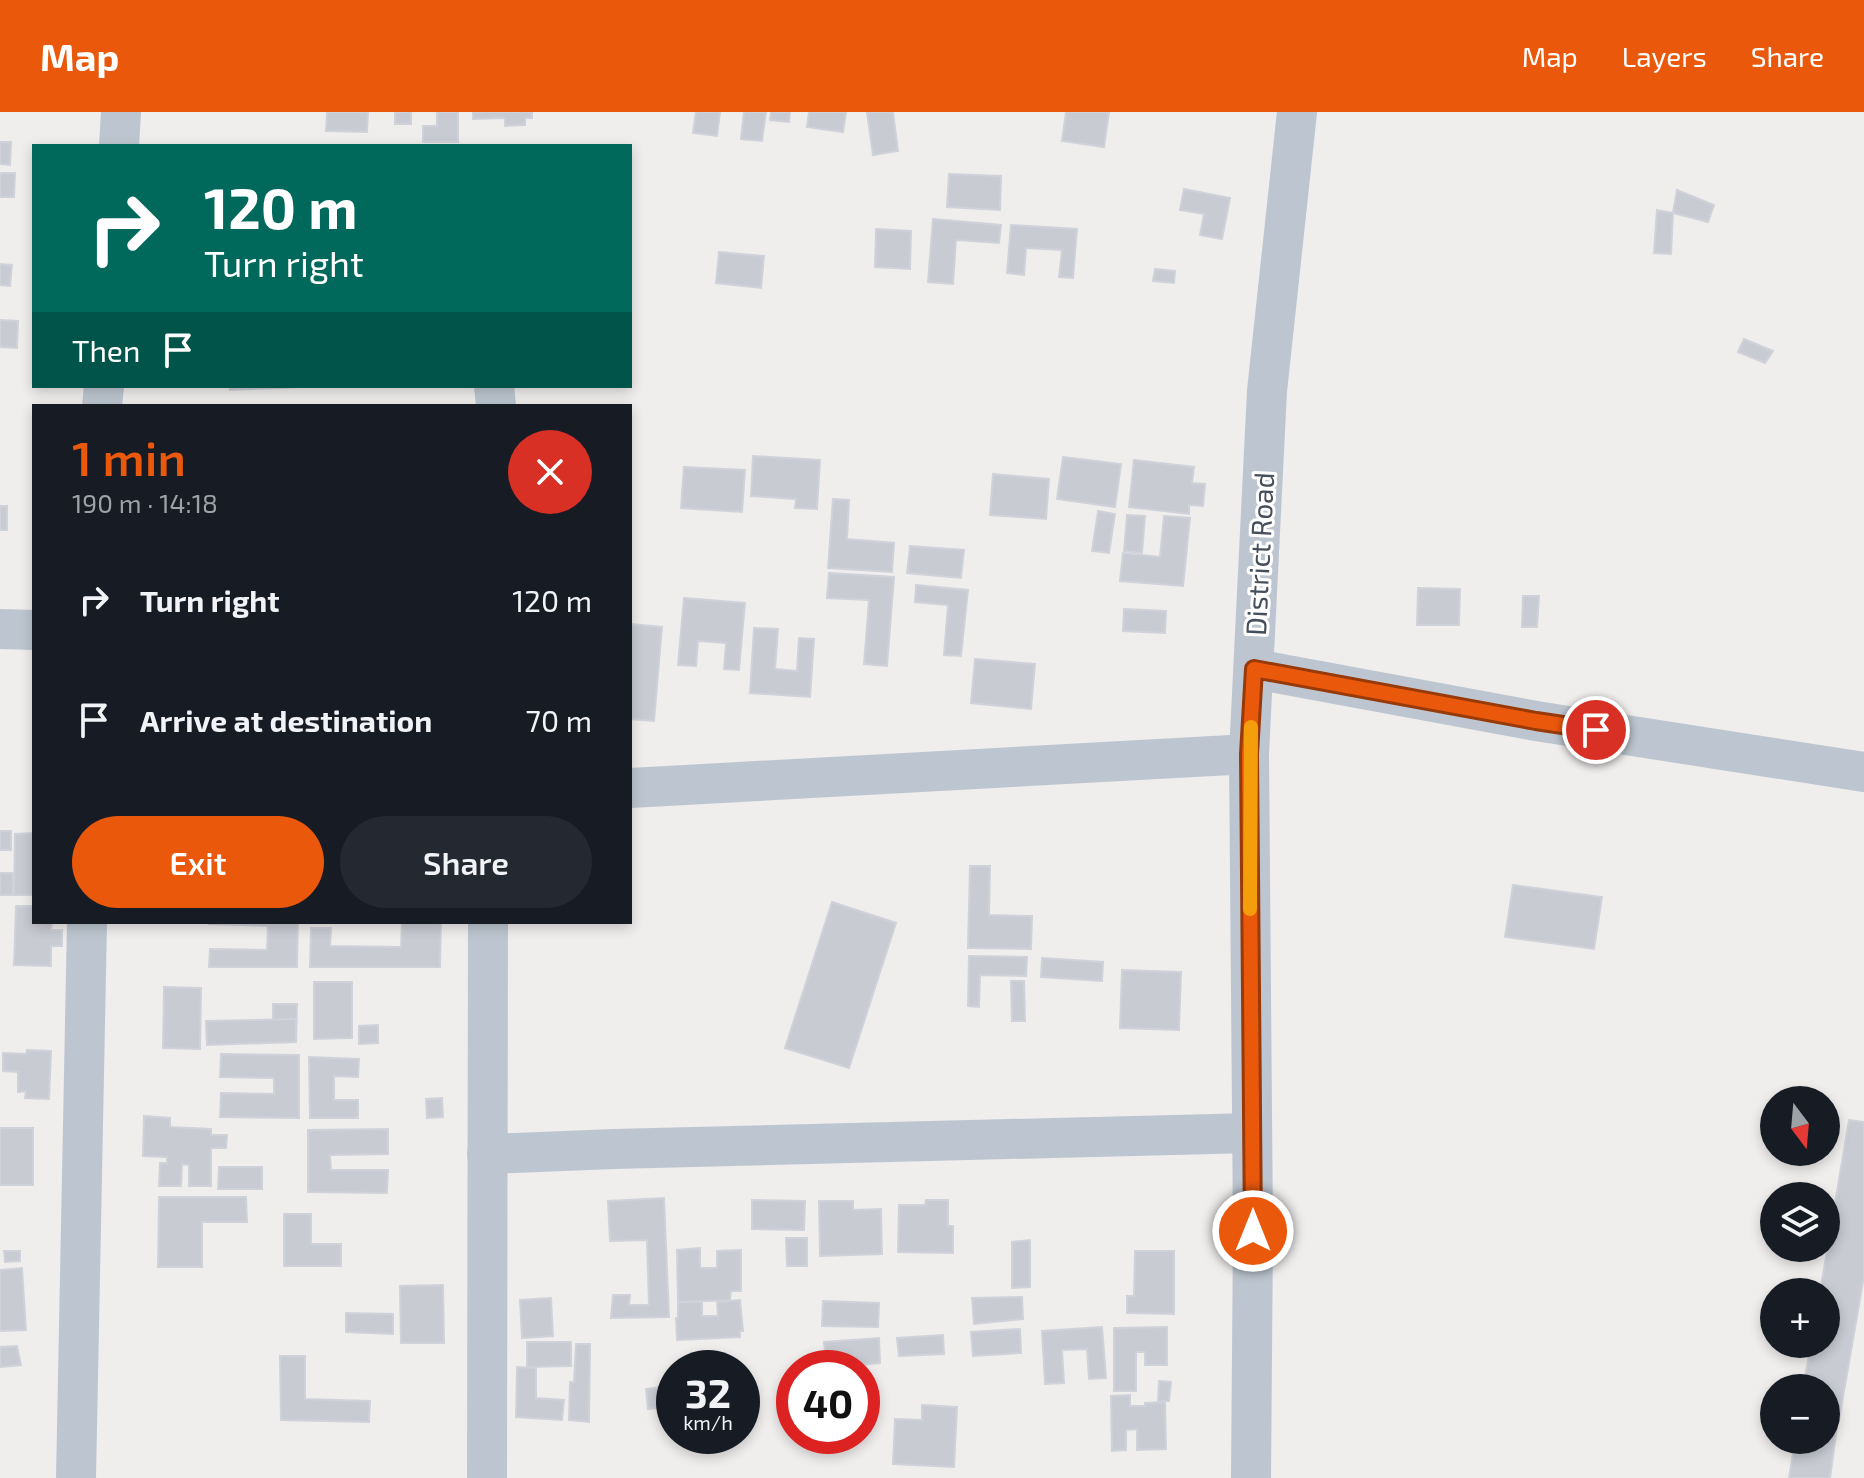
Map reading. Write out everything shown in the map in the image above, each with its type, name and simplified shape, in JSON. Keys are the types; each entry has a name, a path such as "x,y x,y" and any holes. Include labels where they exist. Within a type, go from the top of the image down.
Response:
{"street":[{"path":"119,144 121,112"},
{"name":"District Road","path":"1251,1478 1249,754 1267,391 1297,112"},
{"path":"0,629 32,630"},
{"path":"1254,669 1536,721 1864,772"},
{"path":"632,788 1249,754"},
{"path":"76,1478 87,924"},
{"path":"487,1478 488,924"},
{"path":"487,1154 1252,1133"}],"building":[{"path":"327,112 368,112 367,132 326,131"},
{"path":"395,112 411,112 411,124 395,124"},
{"path":"437,112 458,112 458,142 423,142 423,126 437,126"},
{"path":"473,112 532,112 532,118 525,118 525,125 505,126 505,118 473,119"},
{"path":"696,112 720,112 717,136 693,133"},
{"path":"744,112 766,112 762,141 741,139"},
{"path":"771,112 790,112 789,122 770,120"},
{"path":"809,112 846,112 843,132 807,127"},
{"path":"867,112 893,112 898,151 873,155"},
{"path":"1066,112 1109,112 1104,147 1062,141"},
{"path":"0,142 11,142 10,165 0,164"},
{"path":"0,173 15,173 14,197 0,197"},
{"path":"949,174 1001,176 1000,210 947,207"},
{"path":"1184,189 1230,198 1222,239 1200,235 1204,214 1180,210"},
{"path":"1677,190 1714,205 1708,222 1673,213"},
{"path":"1657,210 1673,213 1671,254 1654,253"},
{"path":"933,219 1001,225 999,243 956,240 953,284 928,282"},
{"path":"1011,225 1077,229 1073,278 1059,277 1062,250 1026,248 1024,275 1007,273"},
{"path":"876,229 911,231 910,269 875,267"},
{"path":"719,252 764,256 761,288 716,283"},
{"path":"0,264 12,265 10,286 0,285"},
{"path":"1155,269 1175,271 1174,283 1153,281"},
{"path":"0,320 18,321 17,348 0,347"},
{"path":"1744,339 1773,351 1765,363 1738,352"},
{"path":"230,388 278,388 230,390"},
{"path":"753,456 820,460 817,509 795,508 796,499 751,496"},
{"path":"1063,457 1121,464 1115,507 1057,499"},
{"path":"1134,460 1194,467 1192,483 1205,484 1203,506 1189,505 1189,514 1129,507"},
{"path":"684,467 745,470 742,512 681,508"},
{"path":"993,474 1049,479 1046,519 990,515"},
{"path":"833,499 849,500 847,539 894,543 892,572 828,568"},
{"path":"0,506 7,506 7,530 0,530"},
{"path":"1098,511 1115,514 1109,553 1092,551"},
{"path":"1127,515 1145,516 1142,553 1124,551"},
{"path":"1164,516 1190,518 1183,586 1120,581 1123,553 1160,557"},
{"path":"910,546 964,550 961,578 907,573"},
{"path":"829,573 894,577 887,666 864,664 869,600 827,598"},
{"path":"916,585 968,590 961,656 944,655 948,605 915,602"},
{"path":"1418,588 1460,589 1459,625 1417,625"},
{"path":"1523,596 1539,596 1537,627 1522,627"},
{"path":"684,598 745,603 739,670 724,669 726,643 698,641 696,666 678,665"},
{"path":"1124,609 1166,611 1165,633 1123,631"},
{"path":"632,624 662,627 654,721 632,719"},
{"path":"754,628 778,629 775,669 797,671 799,638 814,639 810,697 750,693"},
{"path":"975,659 1035,664 1031,709 971,703"},
{"path":"0,831 11,831 11,850 0,850"},
{"path":"32,833 32,895 14,895 15,834"},
{"path":"970,866 990,866 989,915 1032,916 1031,949 968,948"},
{"path":"0,873 13,873 13,895 0,895"},
{"path":"1513,885 1602,897 1594,949 1505,937"},
{"path":"832,902 896,923 849,1068 785,1048"},
{"path":"16,906 32,906 32,924 52,924 51,930 62,930 62,946 51,946 51,966 14,965"},
{"path":"209,924 298,924 297,967 209,967 210,949 267,950 268,926"},
{"path":"402,924 441,924 440,967 310,967 311,928 331,928 330,946 401,947"},
{"path":"969,956 1027,957 1026,976 980,975 979,1007 968,1006"},
{"path":"1042,958 1103,962 1102,981 1041,977"},
{"path":"1122,970 1181,972 1179,1030 1120,1028"},
{"path":"1011,981 1024,981 1025,1021 1012,1021"},
{"path":"314,982 352,982 352,1038 314,1039"},
{"path":"164,987 201,988 200,1049 163,1048"},
{"path":"273,1004 297,1004 296,1042 273,1042"},
{"path":"296,1019 296,1042 207,1045 206,1021"},
{"path":"378,1025 378,1043 359,1044 359,1026"},
{"path":"27,1050 51,1051 49,1099 25,1098 26,1091 18,1092 18,1072 3,1071 3,1053 26,1054"},
{"path":"221,1054 299,1055 299,1118 220,1117 221,1093 274,1094 274,1078 220,1077"},
{"path":"309,1057 359,1059 358,1077 334,1076 334,1100 358,1100 358,1118 310,1118"},
{"path":"442,1098 443,1117 427,1118 426,1099"},
{"path":"144,1116 170,1118 170,1127 211,1129 211,1135 227,1135 226,1148 211,1148 211,1186 189,1186 189,1165 182,1164 181,1186 159,1186 160,1163 167,1163 167,1157 143,1156"},
{"path":"1849,1120 1864,1122 1864,1276 1840,1414 1840,1374 1806,1374 1808,1358 1840,1358 1840,1278 1822,1278 1825,1262 1840,1262 1839,1182"},
{"path":"0,1128 33,1128 33,1185 0,1185"},
{"path":"388,1129 388,1154 330,1155 331,1170 388,1170 387,1193 308,1192 308,1130"},
{"path":"219,1167 262,1167 262,1189 218,1189"},
{"path":"159,1197 246,1197 247,1222 202,1222 202,1267 158,1267"},
{"path":"664,1198 669,1317 611,1318 613,1295 630,1295 629,1305 649,1305 647,1240 610,1241 608,1201"},
{"path":"752,1200 805,1201 804,1230 752,1229"},
{"path":"926,1200 948,1200 948,1226 953,1226 953,1253 898,1252 899,1205 925,1205"},
{"path":"819,1201 853,1201 853,1210 881,1209 882,1254 820,1256"},
{"path":"284,1214 311,1214 311,1244 341,1244 341,1266 284,1266"},
{"path":"786,1238 807,1238 807,1266 787,1266"},
{"path":"1030,1240 1030,1287 1012,1288 1012,1242"},
{"path":"700,1248 700,1268 717,1268 717,1251 741,1250 741,1291 731,1291 730,1300 678,1302 677,1250"},
{"path":"4,1251 20,1251 20,1261 5,1262"},
{"path":"1135,1251 1174,1251 1174,1314 1127,1313 1127,1296 1134,1296"},
{"path":"22,1268 26,1330 0,1331 0,1270"},
{"path":"443,1285 444,1343 401,1343 400,1286"},
{"path":"1022,1297 1023,1319 974,1324 972,1298"},
{"path":"551,1298 553,1336 522,1338 520,1300"},
{"path":"740,1300 743,1331 740,1331 740,1337 677,1340 678,1302 702,1302 702,1316 718,1316 717,1302"},
{"path":"823,1301 879,1303 878,1327 822,1326"},
{"path":"346,1313 393,1314 393,1334 346,1332"},
{"path":"1102,1327 1106,1378 1089,1379 1087,1349 1062,1350 1064,1383 1045,1384 1042,1331"},
{"path":"1167,1327 1167,1365 1145,1365 1145,1352 1136,1352 1136,1391 1114,1391 1114,1328"},
{"path":"1020,1329 1021,1353 973,1356 971,1332"},
{"path":"943,1335 944,1354 899,1356 897,1338"},
{"path":"879,1338 879,1350 825,1350 824,1342"},
{"path":"527,1342 571,1342 571,1366 527,1367"},
{"path":"576,1344 590,1344 589,1422 569,1420 570,1382 574,1382"},
{"path":"17,1346 21,1365 0,1367 0,1347"},
{"path":"280,1356 305,1356 305,1399 370,1401 369,1422 281,1420"},
{"path":"517,1367 536,1368 536,1398 564,1400 562,1420 516,1417"},
{"path":"1159,1381 1171,1382 1169,1401 1158,1401"},
{"path":"656,1388 656,1408 648,1409 646,1389"},
{"path":"1130,1395 1130,1406 1165,1402 1166,1449 1137,1450 1137,1429 1126,1430 1126,1450 1112,1451 1111,1396"},
{"path":"922,1405 957,1407 954,1467 893,1464 895,1419 922,1420"},
{"path":"1793,1454 1833,1454 1830,1478 1789,1478"}],"slow traffic":[{"path":"1250,909 1251,727"}],"route":[{"path":"1253,1231 1249,754 1254,669 1596,730"}]}
